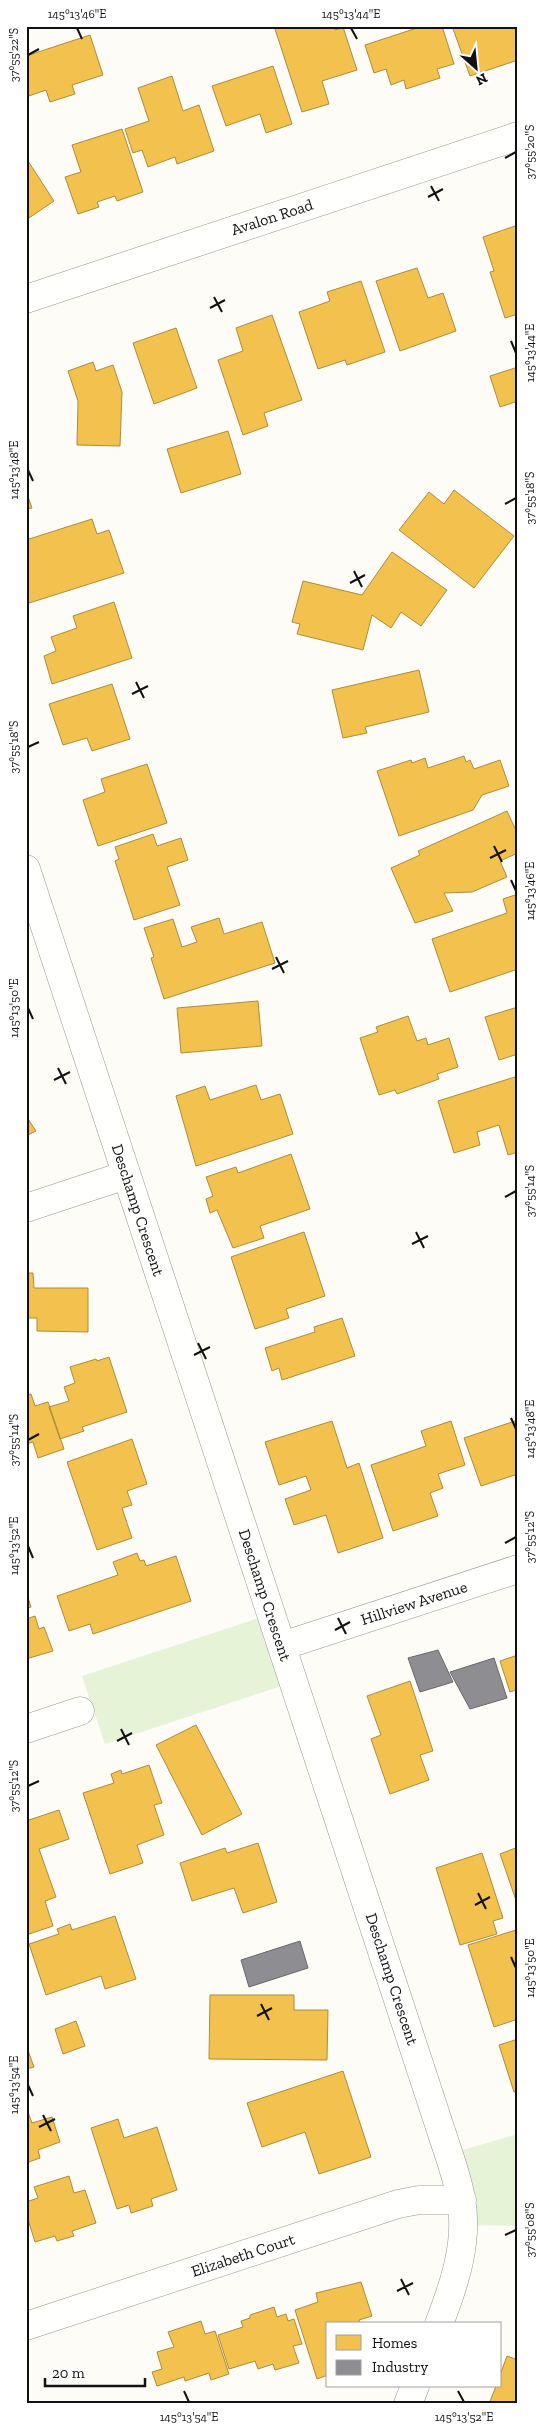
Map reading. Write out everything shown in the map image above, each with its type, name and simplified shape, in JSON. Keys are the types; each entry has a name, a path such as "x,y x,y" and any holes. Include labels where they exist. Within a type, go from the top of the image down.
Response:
{"street":[{"name":"Avalon Road","path":"26,299 518,136"},
{"name":"Deschamp Crescent","path":"26,870 445,2140 462,2200 463,2234 458,2268 440,2322"},
{"path":"26,1208 126,1175"},
{"name":"Hillview Avenue","path":"282,1646 518,1569"},
{"path":"26,1729 80,1711"},
{"name":"Elizabeth Court","path":"26,2326 398,2204 419,2200 462,2200"},
{"path":"408,2404 414,2388"}],"green space":[{"path":"271,1614 294,1682 105,1744 82,1676"},
{"path":"518,2134 518,2226 463,2225 449,2154"}],"building: Homes":[{"path":"274,26 334,26 335,30 343,27 357,70 322,81 329,104 302,112"},
{"path":"423,26 442,26 454,64 437,69 440,78 406,89 404,80 391,85 386,69 374,73 365,45"},
{"path":"452,26 517,26 518,60 470,76"},
{"path":"90,35 103,75 72,85 75,94 50,102 46,90 26,97 26,56"},
{"path":"273,66 292,124 266,133 260,114 226,126 212,86"},
{"path":"172,76 183,111 199,105 214,151 177,164 175,157 148,167 142,150 133,153 125,129 149,121 138,88"},
{"path":"122,129 143,192 117,201 115,196 97,202 99,207 78,214 65,177 81,172 72,145"},
{"path":"26,158 54,201 26,220"},
{"path":"518,225 518,314 505,318 490,272 494,271 483,237"},
{"path":"417,268 428,298 443,293 456,331 400,351 376,281"},
{"path":"361,281 385,352 347,365 345,360 318,369 299,312 330,301 327,292"},
{"path":"272,315 302,400 264,413 268,426 243,435 218,360 243,351 236,328"},
{"path":"176,328 197,388 154,404 133,343"},
{"path":"93,362 96,371 113,365 122,392 120,446 77,445 78,401 68,371"},
{"path":"518,367 518,401 500,407 490,376"},
{"path":"228,431 241,474 181,493 167,449"},
{"path":"454,490 514,536 474,588 399,530 429,492 444,504"},
{"path":"26,491 32,508 26,509"},
{"path":"92,519 97,534 109,530 124,573 26,604 26,540"},
{"path":"392,552 447,590 421,626 401,612 391,628 372,615 363,650 297,634 300,624 292,622 303,581 362,595"},
{"path":"114,602 132,658 52,684 44,656 56,651 51,637 77,628 73,616"},
{"path":"419,670 429,712 365,727 367,733 343,738 332,690"},
{"path":"112,684 130,739 92,751 87,738 63,745 49,704"},
{"path":"464,756 466,762 470,760 474,769 500,760 509,786 482,795 473,810 399,836 377,771 411,760 412,763 425,758 428,768"},
{"path":"147,764 167,823 98,846 83,800 105,792 101,779"},
{"path":"507,811 518,835 518,853 500,861 507,877 472,892 444,893 453,911 415,923 391,868 420,855 418,851"},
{"path":"153,834 157,846 181,838 188,860 167,867 180,905 134,920 115,861 119,859 115,847"},
{"path":"518,894 518,969 450,992 432,939 507,913 503,899"},
{"path":"219,918 224,934 262,922 275,963 164,999 151,958 154,957 144,928 173,919 182,947 197,942 191,927"},
{"path":"258,1001 262,1046 181,1053 177,1008"},
{"path":"518,1007 518,1054 499,1060 485,1017"},
{"path":"408,1016 417,1041 426,1038 428,1045 449,1038 458,1067 437,1074 439,1079 397,1094 395,1090 379,1095 360,1038 378,1032 376,1027"},
{"path":"518,1076 518,1152 508,1155 499,1125 477,1132 480,1145 454,1153 438,1101"},
{"path":"256,1085 261,1100 280,1094 293,1134 196,1166 176,1096 205,1086 210,1100"},
{"path":"26,1116 36,1131 26,1136"},
{"path":"291,1154 310,1209 260,1226 264,1238 233,1248 217,1210 210,1213 206,1199 213,1196 206,1177 236,1167 238,1173"},
{"path":"304,1232 325,1296 286,1309 289,1318 255,1329 231,1257"},
{"path":"26,1273 33,1273 34,1288 88,1288 88,1332 37,1331 37,1318 26,1318"},
{"path":"342,1318 355,1356 282,1380 279,1368 272,1371 265,1348 315,1332 314,1327"},
{"path":"109,1357 127,1412 82,1427 84,1431 60,1439 49,1407 69,1401 64,1387 75,1383 70,1367"},
{"path":"26,1392 27,1395 31,1394 35,1406 48,1402 64,1449 38,1458 33,1442 26,1444"},
{"path":"518,1420 518,1474 481,1486 464,1438"},
{"path":"332,1421 347,1468 359,1463 383,1538 338,1553 326,1515 294,1525 285,1499 311,1490 306,1476 279,1485 265,1442"},
{"path":"451,1421 465,1465 438,1474 443,1488 430,1493 438,1516 393,1531 371,1465 426,1446 421,1431"},
{"path":"132,1439 147,1484 127,1491 132,1505 122,1508 132,1538 97,1550 67,1462"},
{"path":"137,1553 140,1561 144,1560 146,1566 176,1556 191,1601 93,1634 90,1624 69,1631 57,1596 118,1575 113,1562"},
{"path":"26,1591 31,1607 26,1609"},
{"path":"35,1616 39,1629 44,1627 53,1651 26,1659 26,1619"},
{"path":"518,1655 518,1689 510,1692 500,1661"},
{"path":"410,1681 433,1751 420,1755 429,1780 390,1794 371,1739 381,1735 367,1696"},
{"path":"196,1725 242,1814 202,1835 156,1745"},
{"path":"149,1765 162,1803 154,1805 164,1835 137,1845 143,1863 110,1874 83,1793 114,1783 111,1774 121,1770 122,1774"},
{"path":"59,1810 69,1839 39,1849 56,1897 45,1901 53,1926 26,1935 26,1821"},
{"path":"258,1843 277,1902 243,1913 234,1888 192,1901 180,1863 225,1848 227,1853"},
{"path":"518,1847 518,1903 517,1903 500,1854"},
{"path":"482,1853 503,1918 493,1921 497,1934 460,1945 436,1868"},
{"path":"115,1916 136,1979 105,1989 101,1976 46,1995 29,1944 59,1934 57,1929 70,1924 72,1930"},
{"path":"516,1930 518,1936 518,2019 494,2027 468,1945"},
{"path":"210,1995 294,1995 294,2010 328,2010 327,2060 209,2059"},
{"path":"76,2021 85,2046 63,2054 55,2029"},
{"path":"518,2039 518,2091 514,2092 499,2045"},
{"path":"26,2045 34,2067 26,2069"},
{"path":"343,2071 371,2157 319,2174 305,2132 262,2147 247,2103"},
{"path":"28,2112 32,2123 52,2117 60,2142 38,2150 40,2158 26,2163 26,2113"},
{"path":"118,2119 124,2138 157,2127 177,2190 151,2199 153,2206 131,2213 129,2205 117,2209 91,2128"},
{"path":"69,2176 74,2193 85,2190 96,2223 72,2231 74,2236 57,2241 55,2236 35,2242 26,2213 26,2202 38,2198 34,2187"},
{"path":"361,2282 372,2316 359,2320 360,2322 326,2322 326,2376 317,2379 295,2310 318,2302 316,2293"},
{"path":"274,2307 277,2317 286,2314 288,2321 294,2319 302,2344 293,2346 299,2363 275,2370 273,2364 258,2369 255,2361 229,2369 218,2335 243,2327 241,2321 250,2318 250,2315"},
{"path":"201,2321 205,2334 215,2331 229,2374 211,2380 209,2373 185,2381 184,2377 157,2386 152,2372 162,2369 157,2352 174,2347 168,2332"},
{"path":"507,2356 518,2360 518,2404 489,2404 495,2388 502,2388 502,2370"}],"building: Industry":[{"path":"438,1650 453,1682 420,1692 408,1658"},
{"path":"494,1658 507,1698 470,1709 450,1672"},
{"path":"300,1941 308,1968 249,1987 241,1960"}]}
